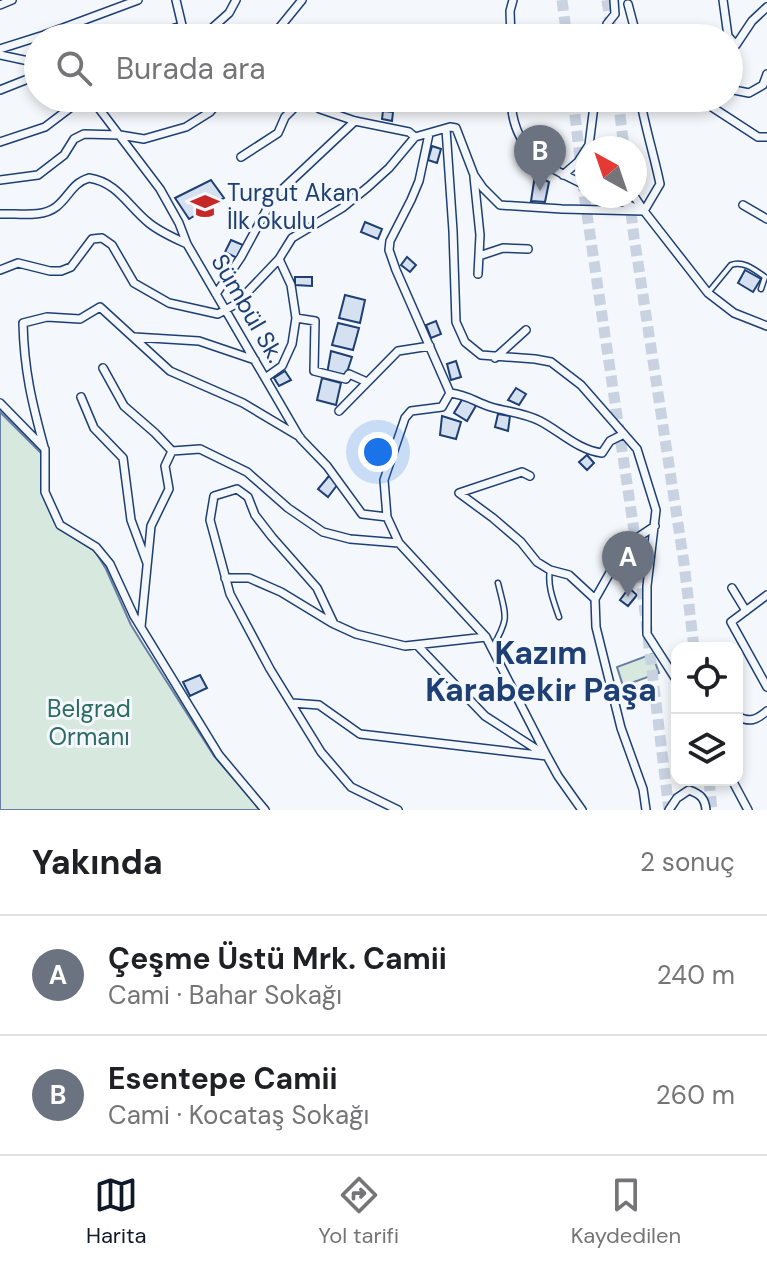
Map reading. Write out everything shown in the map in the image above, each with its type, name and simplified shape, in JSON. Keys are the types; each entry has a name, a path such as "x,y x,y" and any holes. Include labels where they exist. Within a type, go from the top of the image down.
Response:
{"street":[{"path":"0,5 12,0"},
{"path":"74,24 138,0"},
{"path":"176,0 181,24"},
{"path":"217,24 229,13 236,0"},
{"path":"282,24 302,0"},
{"path":"510,24 513,0"},
{"path":"607,24 615,14 614,0"},
{"path":"723,0 726,24"},
{"path":"628,4 633,24"},
{"path":"743,34 767,7"},
{"path":"0,49 24,41"},
{"path":"0,55 24,60"},
{"path":"743,92 749,93 763,85 767,74"},
{"path":"0,90 24,81"},
{"path":"0,142 45,127 65,112"},
{"name":"Sümbül Sk.","path":"102,112 160,189 187,244 300,438 327,466 362,514 387,517"},
{"path":"0,180 38,175 64,155 74,139 84,134 144,139 186,127 210,112"},
{"path":"241,157 278,133 290,112"},
{"path":"329,112 409,132 415,137"},
{"path":"513,112 516,129 525,146 536,158 575,180"},
{"path":"563,175 578,162 589,145 593,112"},
{"path":"642,112 660,184 644,211"},
{"path":"720,112 758,137 767,137"},
{"path":"216,294 241,257 273,198 355,121"},
{"path":"0,270 18,263 61,271 71,267 92,239 102,238 112,245 134,283 169,303 218,314 236,304 279,259 292,238 342,208 368,187 415,137 454,127 458,130 474,175 478,205 478,274"},
{"path":"446,129 456,322 465,342 481,355 551,362 581,385 637,449 656,510 647,586 647,634 671,672"},
{"path":"429,134 419,181 390,241 389,250 450,393"},
{"path":"474,175 500,205 644,211"},
{"path":"0,214 43,213 56,206 74,185 89,178 109,185 128,200 147,222 187,244"},
{"path":"743,205 767,219"},
{"path":"637,208 644,211"},
{"path":"642,208 708,293 734,313 767,326"},
{"path":"479,256 503,248 528,249"},
{"path":"265,378 282,366 292,344 296,318 291,285 279,259"},
{"path":"265,810 219,755 141,627 110,564 96,547 60,525 45,492 45,449 31,399 24,358 23,323 47,317 80,319 100,307 170,371 243,403 300,438"},
{"path":"296,318 315,321 314,371 346,379 349,374 367,382"},
{"path":"495,358 526,330"},
{"path":"134,337 199,341 255,360"},
{"path":"339,411 398,351 430,346"},
{"path":"103,368 124,406 172,451"},
{"path":"450,393 464,394 490,407 523,413 592,452 602,453 610,441 624,434"},
{"path":"450,393 442,407 411,411 405,418 384,480 387,517 399,543 486,637 558,776 582,810"},
{"path":"81,397 94,428 123,458 131,520 148,565"},
{"path":"0,403 45,449"},
{"path":"172,451 200,449 247,472 288,508 323,532 350,539 399,543"},
{"path":"141,627 151,526 169,489 165,466 172,451"},
{"path":"530,476 522,472 459,493 521,542 537,562 550,570 569,575 595,599"},
{"path":"334,624 317,588 255,515 248,497 237,489 214,496 210,520 230,594 270,669 321,752 351,787 398,810"},
{"path":"646,810 643,789 621,728 596,627 595,599 625,546 655,526"},
{"path":"225,578 249,578 281,592 356,634 405,646 486,637"},
{"path":"732,588 746,611"},
{"path":"767,595 731,622 767,687"},
{"path":"417,645 485,716 547,756"},
{"path":"292,703 319,705 360,734 547,756"},
{"path":"743,719 758,718 767,711"},
{"path":"735,786 748,810"},
{"path":"669,810 677,798 689,790 703,798 706,810"}],"lane":[{"path":"708,293 731,265 740,263 765,277 761,289"},
{"path":"550,570 552,595 559,617"},
{"path":"492,648 506,617 498,583"}],"green space":[{"name":"Belgrad Ormanı","path":"0,412 41,453 42,492 58,528 95,551 131,625 214,756 260,810 0,810"},
{"path":"652,654 659,673 623,686 617,667"}],"building":[{"path":"383,112 393,112 392,121 382,119"},
{"path":"432,146 441,149 437,163 428,160"},
{"path":"535,175 549,182 545,202 531,201"},
{"path":"211,180 224,198 189,219 175,198"},
{"path":"365,222 382,229 378,239 361,232"},
{"path":"231,240 243,245 237,258 225,252"},
{"path":"407,257 416,265 410,272 401,265"},
{"path":"745,270 761,279 753,292 738,283"},
{"path":"295,277 312,277 312,286 295,285"},
{"path":"345,295 365,300 360,323 339,318"},
{"path":"436,321 441,334 431,338 426,325"},
{"path":"338,323 359,328 353,350 332,345"},
{"path":"331,351 352,357 345,378 327,374"},
{"path":"456,361 461,377 451,380 447,364"},
{"path":"285,371 291,380 279,386 274,378"},
{"path":"322,378 341,383 336,405 317,400"},
{"path":"516,388 526,394 519,405 508,400"},
{"path":"463,398 477,404 467,421 454,413"},
{"path":"498,414 510,416 508,431 495,427"},
{"path":"442,416 461,422 456,439 440,435"},
{"path":"587,455 594,463 587,470 579,462"},
{"path":"329,476 338,484 328,497 318,489"},
{"path":"629,588 637,595 628,606 620,600"},
{"path":"200,675 207,688 190,696 183,682"}],"tunnel":[{"path":"562,0 565,24"},
{"path":"607,0 610,24"},
{"path":"575,112 639,564 669,810"},
{"path":"620,112 623,136"},
{"path":"630,208 693,642"},
{"path":"710,786 712,810"}],"place":[{"name":"Esentepe Camii","path":"540,191"},
{"name":"Turgut Akan İlk okulu","path":"205,206"},
{"name":"Çeşme Üstü Mrk. Camii","path":"628,597"}],"district":[{"name":"Kazım Karabekir Paşa","path":"541,672"}]}
